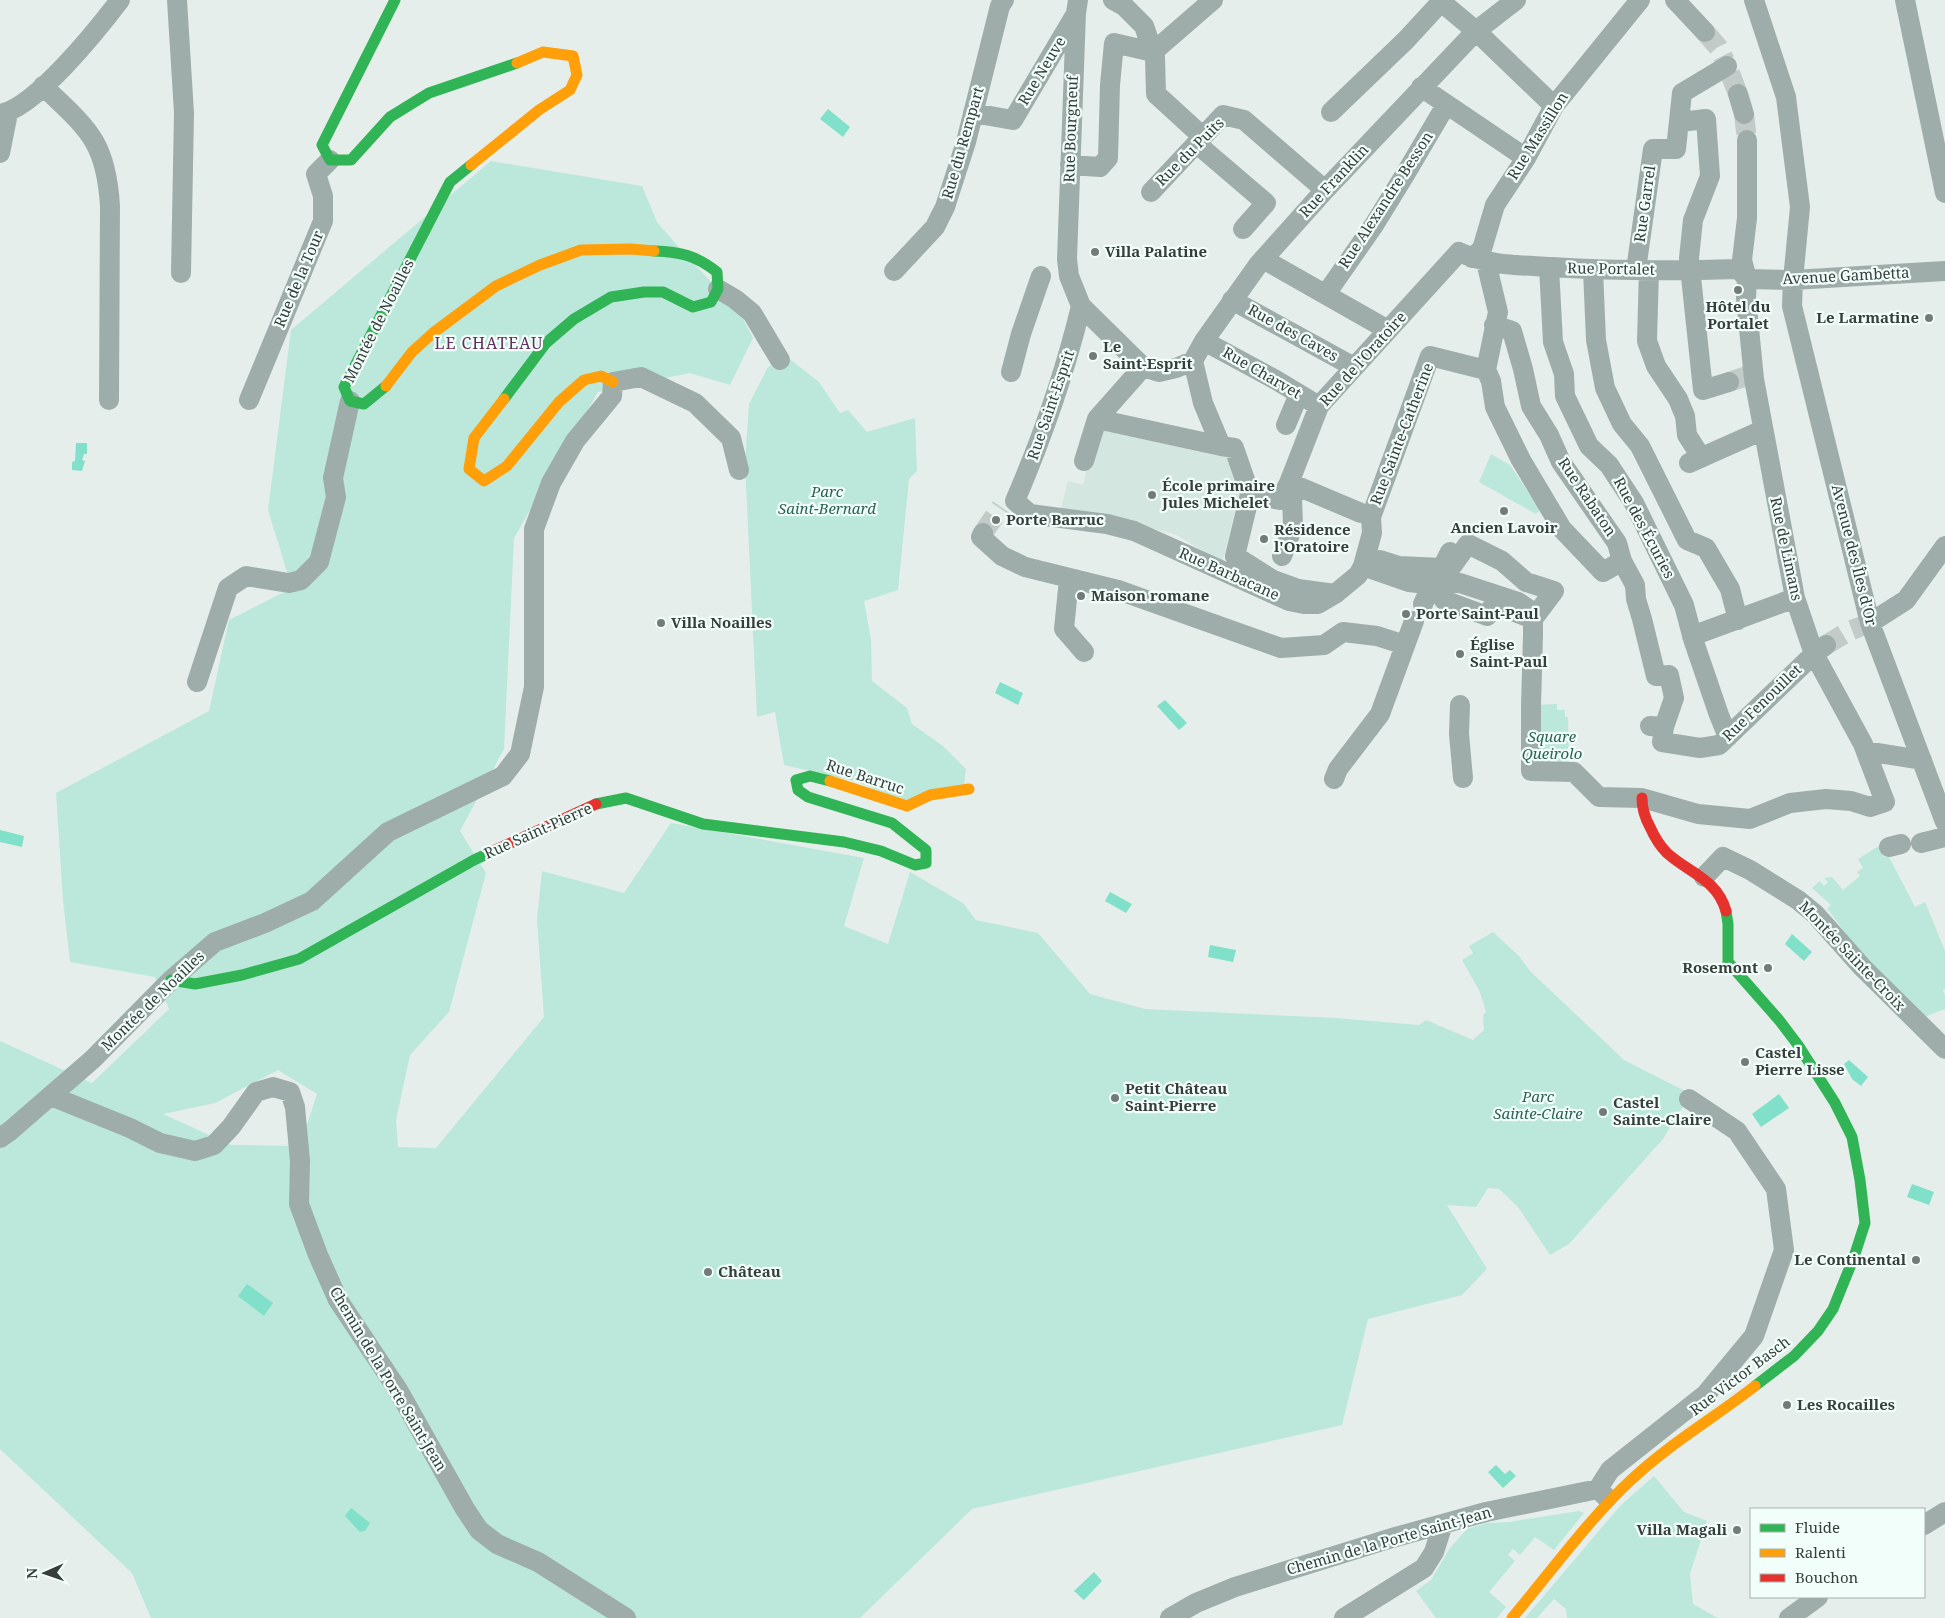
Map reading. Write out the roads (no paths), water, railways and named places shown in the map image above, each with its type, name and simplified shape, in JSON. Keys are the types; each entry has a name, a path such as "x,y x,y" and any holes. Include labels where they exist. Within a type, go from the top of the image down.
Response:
{"street":[{"path":"0,153 4,114 34,95 91,39 120,0"},
{"path":"177,0 184,113 181,273"},
{"path":"330,160 322,145 395,0"},
{"name":"Rue du Rempart","path":"894,271 935,227 944,206 965,147 1000,6 1004,0"},
{"path":"1153,52 1213,0"},
{"name":"Rue Franklin","path":"1193,361 1204,341 1232,300 1263,259 1421,87 1476,31 1516,0"},
{"name":"Rue Massillon","path":"1479,260 1496,205 1526,158 1554,106 1640,0"},
{"path":"1675,0 1705,32"},
{"name":"Avenue des Îles d'Or","path":"1754,0 1786,97 1800,207 1792,306 1870,623 1943,811"},
{"path":"1905,0 1945,193"},
{"path":"1331,112 1406,40 1440,1 1476,31 1554,106"},
{"path":"1123,2 1144,26 1155,57 1156,94 1200,141 1266,203 1243,228"},
{"name":"Rue Neuve","path":"973,113 1013,120 1077,6"},
{"name":"Rue Bourgneuf","path":"1077,6 1067,259 1069,276 1081,306"},
{"path":"1070,165 1100,167 1108,158 1110,77 1114,43 1153,52"},
{"name":"Montée de Noailles","path":"330,160 351,160 390,117 428,93 543,52 572,56 577,75 570,90 539,110 450,182 344,388 350,401 364,404 383,390 412,352 496,286 540,265 581,250 675,252 702,260 717,272 718,289"},
{"name":"Rue Garrel","path":"1642,270 1653,149 1676,149 1682,93 1727,67"},
{"path":"43,86 85,127 97,144 108,180 110,206 109,400"},
{"path":"1421,87 1526,158"},
{"path":"1738,94 1744,114"},
{"name":"Rue Alexandre Besson","path":"1326,294 1392,195 1446,105"},
{"name":"Rue du Puits","path":"1151,192 1223,115 1244,120 1325,190"},
{"path":"1680,122 1706,119 1710,176 1693,220 1689,258 1703,390 1743,377"},
{"name":"Rue de Limans","path":"1642,798 1698,814 1750,819 1790,803 1826,799 1851,801 1870,807 1885,802 1866,752 1795,598 1762,430 1743,377 1746,278 1742,260 1747,218 1747,140"},
{"name":"Rue de la Tour","path":"249,400 324,221 323,196 316,174 330,160"},
{"name":"Rue de l'Oratoire","path":"1291,489 1319,406 1458,252 1479,260"},
{"path":"1263,259 1388,330"},
{"path":"1479,260 1498,312 1486,370 1491,381 1495,408 1521,460 1562,529 1603,572 1622,561"},
{"name":"Rue Portalet","path":"1479,260 1592,270 1689,271 1739,269 1746,278"},
{"name":"Rue des Écuries","path":"1549,267 1553,342 1564,374 1565,396 1589,446 1609,465 1634,503 1684,604 1692,636 1728,736"},
{"path":"1592,270 1596,340 1605,388 1622,424 1640,446 1687,540 1706,548 1730,589 1738,620"},
{"path":"1642,270 1647,341 1656,366 1678,399 1685,416 1687,435 1694,460 1762,430"},
{"name":"Avenue Gambetta","path":"1746,278 1793,280 1945,271"},
{"path":"1011,372 1021,334 1041,276"},
{"path":"740,470 732,438 695,403 641,377 613,382 601,376 584,380 558,402 507,466 484,481 469,469 474,438 546,343 574,319 611,297 644,292 663,292 693,306 711,302 718,289 735,299 752,314 780,360"},
{"name":"Rue des Caves","path":"1232,300 1354,367"},
{"path":"1081,306 1142,367 1159,372 1193,361 1203,403 1222,446"},
{"name":"Rue Saint-Esprit","path":"1008,504 1032,462 1061,382 1081,306"},
{"name":"Rue Rabaton","path":"1494,325 1512,331 1524,369 1531,406 1549,436 1561,462 1617,543 1622,561 1635,585 1636,599 1656,676 1669,675 1674,698 1657,727"},
{"name":"Rue Charvet","path":"1204,341 1319,406"},
{"name":"Rue Sainte-Catherine","path":"1365,560 1372,533 1370,517 1430,356 1486,370"},
{"path":"1084,461 1097,419 1142,367"},
{"name":"Montée de Noailles","path":"0,1138 93,1059 170,980 215,942 265,923 312,901 388,832 504,776 520,754 534,686 534,529 551,483 575,440 612,396 613,382"},
{"path":"1286,425 1299,394"},
{"path":"197,682 228,588 246,576 289,583 300,580 319,562 336,497 333,478 350,401"},
{"path":"1097,419 1234,448 1250,494 1235,556 1273,580 1298,589 1335,594"},
{"path":"1250,494 1280,500 1291,489"},
{"path":"1291,489 1361,513"},
{"path":"1282,556 1293,526 1291,489"},
{"name":"Rue Barbacane","path":"1008,504 1030,514 1107,524 1134,531 1289,601 1304,604 1318,604 1335,594 1358,575 1365,560"},
{"path":"983,533 981,537 1002,556 1025,567 1118,590 1281,648 1324,645 1342,632 1377,636 1405,645"},
{"path":"1334,779 1338,769 1380,714 1419,612 1435,585 1450,569 1468,544 1502,560 1526,582 1554,591 1533,618 1531,771 1574,772 1599,797 1642,798"},
{"path":"1870,623 1906,600 1945,546"},
{"path":"1365,560 1399,566 1442,568 1450,552"},
{"path":"1365,560 1409,582 1435,585"},
{"path":"1069,579 1064,629 1084,652"},
{"path":"1435,585 1444,600 1487,616 1493,606 1533,618"},
{"path":"1692,636 1795,598"},
{"name":"Rue Fenouillet","path":"1657,727 1662,742 1700,748 1719,745 1820,649"},
{"path":"1460,706 1459,734 1463,778"},
{"path":"1866,752 1922,760"},
{"name":"Rue Barruc","path":"926,863 926,850 892,823 808,797 798,790 796,780 810,776 906,806 930,795 969,789"},
{"name":"Rue Saint-Pierre","path":"170,980 196,984 242,975 299,959 474,860 592,805 626,798 703,824 844,842 881,851 914,865 926,863"},
{"name":"Rue Victor Basch","path":"1512,1618 1604,1495 1631,1480 1663,1452 1757,1385 1794,1356 1818,1332 1833,1309 1854,1257 1865,1223 1852,1137 1835,1103 1802,1051 1779,1020 1728,962 1727,913 1723,902 1714,885 1672,857 1655,838 1644,814 1641,804 1642,798"},
{"path":"1921,843 1945,837"},
{"name":"Montée Sainte-Croix","path":"1704,877 1723,857 1750,870 1798,900 1815,914 1862,967 1945,1049"},
{"name":"Chemin de la Porte Saint-Jean","path":"51,1096 130,1128 160,1143 195,1151 214,1146 231,1127 256,1092 273,1087 290,1092 296,1107 300,1161 300,1204 318,1255 338,1300 398,1390 465,1510 479,1530 497,1544 538,1562 626,1618"},
{"path":"1604,1495 1610,1470 1706,1394 1754,1336 1784,1250 1776,1189 1737,1131 1689,1098"},
{"name":"Chemin de la Porte Saint-Jean","path":"1170,1618 1235,1587 1392,1538 1486,1512 1604,1495"},
{"path":"1925,1524 1945,1512"},
{"path":"1344,1618 1424,1568 1434,1552 1443,1524"},
{"path":"1789,1618 1817,1598"}],"tunnel":[{"path":"1705,32 1718,47 1725,61"},
{"path":"1730,73 1738,94"},
{"path":"1744,114 1747,140"},
{"path":"1729,382 1747,376"},
{"path":"983,533 1001,507"},
{"path":"1826,645 1849,631 1870,623"}],"place":[{"name":"Villa Palatine","path":"1095,252"},
{"name":"Hôtel du Portalet","path":"1738,290"},
{"name":"Le Larmatine","path":"1929,318"},
{"name":"Le Saint-Esprit","path":"1093,356"},
{"name":"École primaire Jules Michelet","path":"1152,495"},
{"name":"Ancien Lavoir","path":"1504,511"},
{"name":"Porte Barruc","path":"996,520"},
{"name":"Résidence l'Oratoire","path":"1264,539"},
{"name":"Maison romane","path":"1081,596"},
{"name":"Porte Saint-Paul","path":"1406,614"},
{"name":"Villa Noailles","path":"661,623"},
{"name":"Église Saint-Paul","path":"1460,654"},
{"name":"Rosemont","path":"1768,968"},
{"name":"Castel Pierre Lisse","path":"1745,1062"},
{"name":"Petit Château Saint-Pierre","path":"1115,1098"},
{"name":"Castel Sainte-Claire","path":"1603,1112"},
{"name":"Le Continental","path":"1916,1260"},
{"name":"Château","path":"708,1272"},
{"name":"Les Rocailles","path":"1787,1405"},
{"name":"Villa Magali","path":"1737,1530"}],"district":[{"name":"LE CHATEAU","path":"489,343"}],"park label":[{"name":"Parc Saint-Bernard","path":"827,500"},
{"name":"Square Queirolo","path":"1552,746"},
{"name":"Parc Sainte-Claire","path":"1538,1106"}]}
